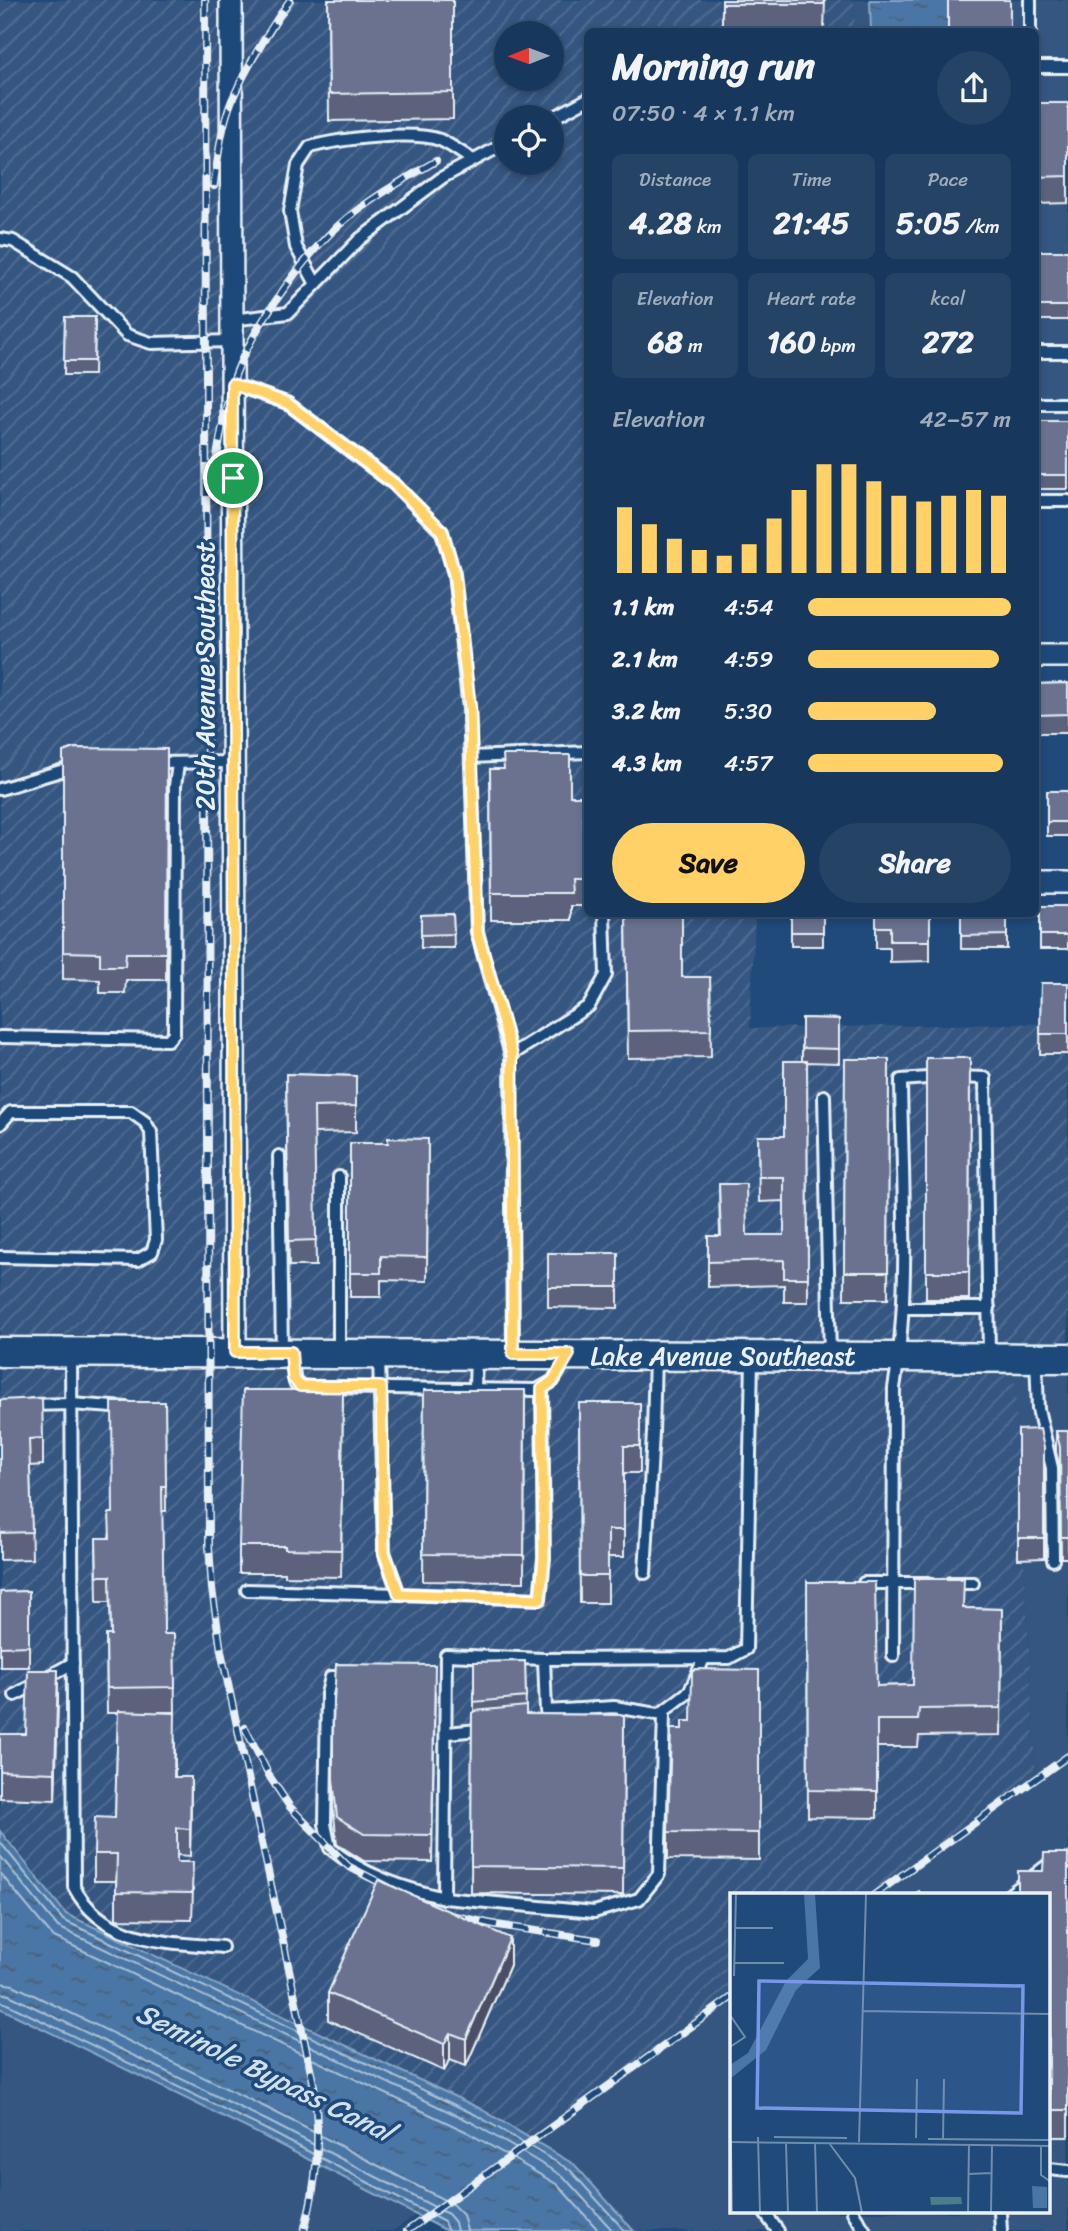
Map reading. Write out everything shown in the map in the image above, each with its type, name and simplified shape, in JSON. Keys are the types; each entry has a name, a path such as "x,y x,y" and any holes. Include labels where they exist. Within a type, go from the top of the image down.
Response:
{"street":[{"name":"20th Avenue Southeast","path":"231,0 235,1352"},
{"path":"1039,656 1068,656"},
{"path":"1039,882 1068,882"},
{"name":"Lake Avenue Southeast","path":"0,1352 1068,1358"}],"lane":[{"path":"1030,0 1030,28"},
{"path":"1039,67 1068,67"},
{"path":"564,112 584,101"},
{"path":"316,284 296,247 289,211 298,165 310,146 334,140 413,136 440,140 473,160"},
{"path":"0,239 13,241 72,277 127,335 151,343 232,330 288,313 360,239 443,177 494,149"},
{"path":"1039,352 1068,352"},
{"path":"232,384 287,403 394,484 442,531 454,574 470,709 477,932 512,1055 513,1354"},
{"path":"1039,404 1068,404"},
{"path":"1039,501 1068,501"},
{"path":"471,757 584,752"},
{"path":"139,762 234,762"},
{"path":"0,789 84,764"},
{"path":"0,1037 168,1040 174,1033 175,786 178,764"},
{"path":"512,1055 589,1006 606,975 604,917"},
{"path":"894,1656 894,1388 900,1357 903,1308 901,1080 937,1076 985,1078 989,1358"},
{"path":"824,1096 830,1356"},
{"path":"0,1124 11,1111 131,1112 145,1122 151,1132 156,1240 152,1252 138,1260 0,1257"},
{"path":"279,1156 287,1352 293,1378 300,1386 542,1389 553,1381 569,1354"},
{"path":"339,1177 339,1353"},
{"path":"903,1308 989,1307"},
{"path":"71,1352 74,1887 83,1905 105,1924 153,1941 222,1947"},
{"path":"379,1353 384,1552 399,1594"},
{"path":"475,1388 476,1354"},
{"path":"645,1573 655,1355"},
{"path":"444,1898 447,1733 441,1677 446,1655 544,1659 729,1658 746,1649 752,1356"},
{"path":"1037,1358 1038,1409 1052,1468 1053,1560"},
{"path":"247,1590 540,1599 544,1558 542,1389"},
{"path":"24,1405 71,1404 136,1408"},
{"path":"853,1583 973,1583"},
{"path":"660,1714 690,1691 704,1658"},
{"path":"542,1724 546,1711 544,1659"},
{"path":"15,1695 73,1663"},
{"path":"355,1676 331,1677 327,1694 326,1825 330,1847 346,1861 400,1887 444,1898 594,1912 639,1899 659,1874 664,1715 614,1707 546,1711"},
{"path":"447,1733 502,1728"},
{"path":"1011,1893 1049,1864 1068,1862"},
{"path":"1050,2169 1068,2171"},
{"path":"765,2214 778,2231"},
{"path":"854,2214 865,2231"}],"shaded area":[{"path":"0,0 221,0 225,1343 0,1342"},
{"path":"242,0 854,0 855,28 584,28 584,917 755,917 750,1028 1068,1023 1068,1340 1013,1346 245,1343"},
{"path":"854,0 870,0 871,28 855,28"},
{"path":"951,0 1068,0 1068,494 1039,495 1039,28 951,28"},
{"path":"0,1361 1014,1367 1036,1781 880,1893 730,1893 730,1999 532,2140 479,2108 66,1914 0,1831"},
{"path":"1014,1367 1068,1368 1068,2231 634,2231 575,2165 532,2140 730,1999 730,2214 1050,2214 1050,1893 880,1893 1036,1781"},
{"path":"0,2008 261,2135 416,2215 393,2231 0,2231"}],"water":[{"path":"870,0 951,0 951,28 871,28"},
{"name":"Seminole Bypass Canal","path":"0,1831 66,1914 479,2108 575,2165 634,2231 447,2231 261,2135 0,2008"}],"building":[{"path":"328,0 453,0 453,92 329,94"},
{"path":"722,0 824,0 824,4 722,4"},
{"path":"948,0 1010,0 1010,28 948,28"},
{"path":"1039,103 1068,103 1068,176 1039,177"},
{"path":"1039,251 1068,251 1068,306 1039,306"},
{"path":"65,317 95,317 94,361 64,361"},
{"path":"1039,421 1068,421 1068,475 1039,475"},
{"path":"1068,683 1068,714 1039,715 1039,684"},
{"path":"74,748 167,749 166,953 126,953 125,966 100,966 100,953 63,952 63,752"},
{"path":"503,755 570,755 570,796 583,796 584,837 584,879 570,879 571,893 491,893 490,769 504,769"},
{"path":"1047,791 1068,791 1068,822 1047,822"},
{"path":"1040,906 1068,906 1068,935 1040,935"},
{"path":"453,914 454,934 421,935 421,915"},
{"path":"626,917 682,917 682,977 710,977 711,1030 628,1031"},
{"path":"791,917 823,917 823,932 791,932"},
{"path":"876,917 930,917 930,941 890,941 890,927 876,927"},
{"path":"961,917 1007,917 1007,935 961,936"},
{"path":"1041,983 1068,983 1068,1034 1040,1034"},
{"path":"802,1018 839,1019 839,1049 802,1048"},
{"path":"926,1058 970,1058 969,1272 926,1272"},
{"path":"845,1059 889,1059 888,1272 844,1272"},
{"path":"784,1061 807,1061 808,1278 784,1278 784,1260 708,1262 708,1236 721,1236 719,1184 746,1184 747,1235 784,1235 784,1177 759,1177 758,1136 784,1136"},
{"path":"286,1074 356,1076 356,1106 314,1107 316,1240 289,1241"},
{"path":"388,1138 428,1139 427,1257 381,1256 381,1273 350,1273 350,1143 388,1143"},
{"path":"548,1253 618,1253 618,1287 548,1287"},
{"path":"243,1390 343,1390 341,1550 239,1546"},
{"path":"424,1390 525,1390 524,1555 423,1554"},
{"path":"42,1398 43,1438 29,1439 32,1532 0,1533 0,1400"},
{"path":"112,1402 165,1402 166,1486 162,1486 164,1634 174,1634 175,1687 107,1688 106,1635 111,1635 110,1576 97,1576 96,1538 110,1538 109,1513 113,1513"},
{"path":"579,1403 640,1403 640,1446 624,1446 624,1530 608,1530 608,1576 580,1576"},
{"path":"1040,1429 1044,1448 1044,1538 1018,1538 1018,1430"},
{"path":"1056,1431 1068,1431 1068,1537 1061,1537 1060,1447"},
{"path":"914,1579 964,1579 963,1608 1002,1609 1001,1708 919,1709 918,1720 877,1720 877,1791 808,1790 807,1582 875,1582 877,1686 913,1685"},
{"path":"29,1591 29,1646 0,1647 0,1592"},
{"path":"525,1661 526,1697 474,1702 474,1662"},
{"path":"336,1664 435,1665 432,1835 364,1834 337,1817 333,1779"},
{"path":"696,1669 759,1670 759,1833 668,1832 671,1729 682,1729 682,1721 691,1721 692,1672"},
{"path":"28,1670 58,1670 55,1773 0,1771 0,1734 26,1734"},
{"path":"526,1706 526,1714 624,1715 623,1868 471,1866 472,1713"},
{"path":"118,1711 175,1713 174,1777 191,1777 190,1829 177,1828 177,1862 193,1862 192,1893 116,1892 117,1854 94,1854 95,1817 115,1818"},
{"path":"1044,1853 1068,1853 1068,2110 1050,2110 1050,1893 1018,1893 1018,1871 1043,1871"},
{"path":"378,1880 510,1938 466,2039 450,2033 444,2044 328,1993"}],"railway":[{"path":"205,0 209,1546 221,1651 314,2086 316,2159 304,2231"},
{"path":"214,186 223,131 232,100 259,48 290,0"},
{"path":"214,474 232,385 249,345 276,300 323,240 338,226 373,199 436,161"},
{"path":"245,1728 270,1777 290,1807 348,1866 396,1891"},
{"path":"877,1893 1068,1756"},
{"path":"450,1915 597,1940"},
{"path":"407,2231 730,1998"}],"route":[{"path":"232,384 287,403 394,484 442,531 454,574 470,709 477,932 512,1055 513,1354 569,1354 553,1381 542,1389 544,1558 540,1599 399,1594 384,1552 381,1387 300,1386 293,1378 291,1352 235,1352 233,478 232,384"}]}
